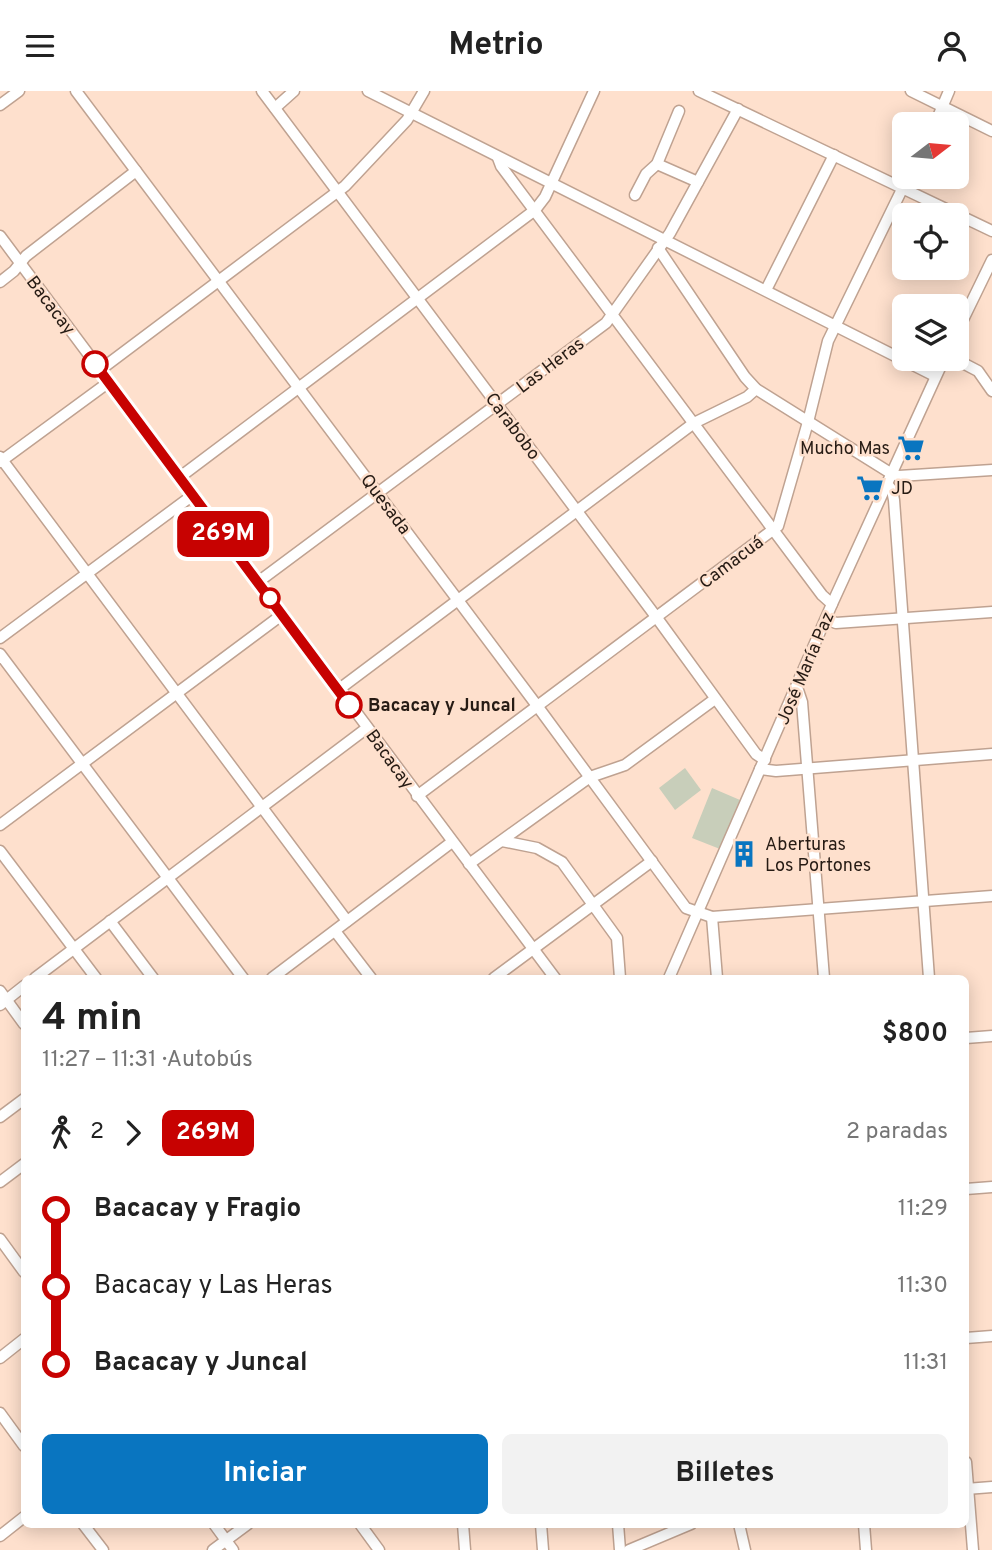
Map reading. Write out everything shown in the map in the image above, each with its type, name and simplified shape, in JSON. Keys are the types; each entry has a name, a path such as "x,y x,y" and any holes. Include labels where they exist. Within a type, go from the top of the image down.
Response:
{"street":[{"path":"0,105 19,91"},
{"name":"Quesada","path":"76,91 686,908 697,913"},
{"name":"Carabobo","path":"262,91 657,618 763,764"},
{"path":"275,108 294,91"},
{"path":"368,91 662,244 766,290 935,376"},
{"path":"100,370 338,192 413,113 424,91"},
{"path":"180,477 535,210 551,184 594,91"},
{"path":"699,91 717,95 738,109 892,183"},
{"path":"911,91 992,131"},
{"path":"940,112 949,91"},
{"name":"Las Heras","path":"258,582 497,406 613,316 662,244 738,109"},
{"path":"635,195 646,174 657,164 679,111"},
{"path":"766,290 834,155"},
{"path":"498,158 501,166 613,316 822,595 832,604"},
{"path":"657,164 698,182"},
{"path":"0,282 15,271 26,256 136,171"},
{"name":"Camacuá","path":"417,796 774,530 780,522 828,341 902,189"},
{"path":"904,189 992,231"},
{"name":"Bacacay","path":"0,236 553,975"},
{"path":"662,244 755,389 808,422 889,479 894,500 929,975"},
{"path":"969,307 992,260"},
{"path":"969,366 978,371 992,391"},
{"name":"José María Paz","path":"670,975 832,604 938,371"},
{"path":"108,382 1,460 347,921"},
{"path":"338,689 694,423 747,397 755,389"},
{"path":"889,479 899,476 992,470"},
{"path":"0,638 193,495"},
{"path":"826,619 836,623 992,613"},
{"path":"0,825 283,614"},
{"path":"0,654 241,975"},
{"path":"797,687 802,702 824,975"},
{"path":"469,864 590,777 629,762 715,699"},
{"path":"39,975 367,728"},
{"path":"763,764 769,771 992,754"},
{"path":"502,841 537,848 562,862 617,939 621,975"},
{"path":"276,975 452,842"},
{"path":"0,851 94,975"},
{"path":"498,975 652,861"},
{"path":"697,913 712,917 992,895"},
{"path":"712,917 717,975"},
{"path":"110,921 151,975"},
{"path":"335,931 369,975"},
{"path":"21,988 2,999 21,1021"},
{"path":"969,1038 992,1036"},
{"path":"0,1116 21,1101"},
{"path":"0,1182 21,1166"},
{"path":"969,1189 992,1187"},
{"path":"0,1239 21,1268"},
{"path":"969,1338 992,1336"},
{"path":"0,1358 21,1341"},
{"path":"0,1413 21,1442"},
{"path":"969,1489 992,1487"},
{"path":"969,1509 973,1550"},
{"path":"0,1536 21,1519"},
{"path":"86,1528 103,1550"},
{"path":"217,1528 233,1550"},
{"path":"213,1550 243,1528"},
{"path":"363,1528 379,1550"},
{"path":"463,1528 465,1550"},
{"path":"541,1528 543,1550"},
{"path":"618,1528 620,1550"},
{"path":"629,1550 681,1528"},
{"path":"740,1528 745,1550"},
{"path":"864,1528 866,1550"}],"green space":[{"path":"685,768 701,790 675,810 659,788"},
{"path":"712,788 740,800 720,849 692,838"}],"bus line":[{"name":"269M","path":"95,364 349,705"}],"place":[{"name":"Mucho Mas","path":"911,448"},
{"name":"JD","path":"870,488"},
{"name":"Bacacay y Juncal","path":"349,705"},
{"name":"Aberturas Los Portones","path":"744,854"}]}
